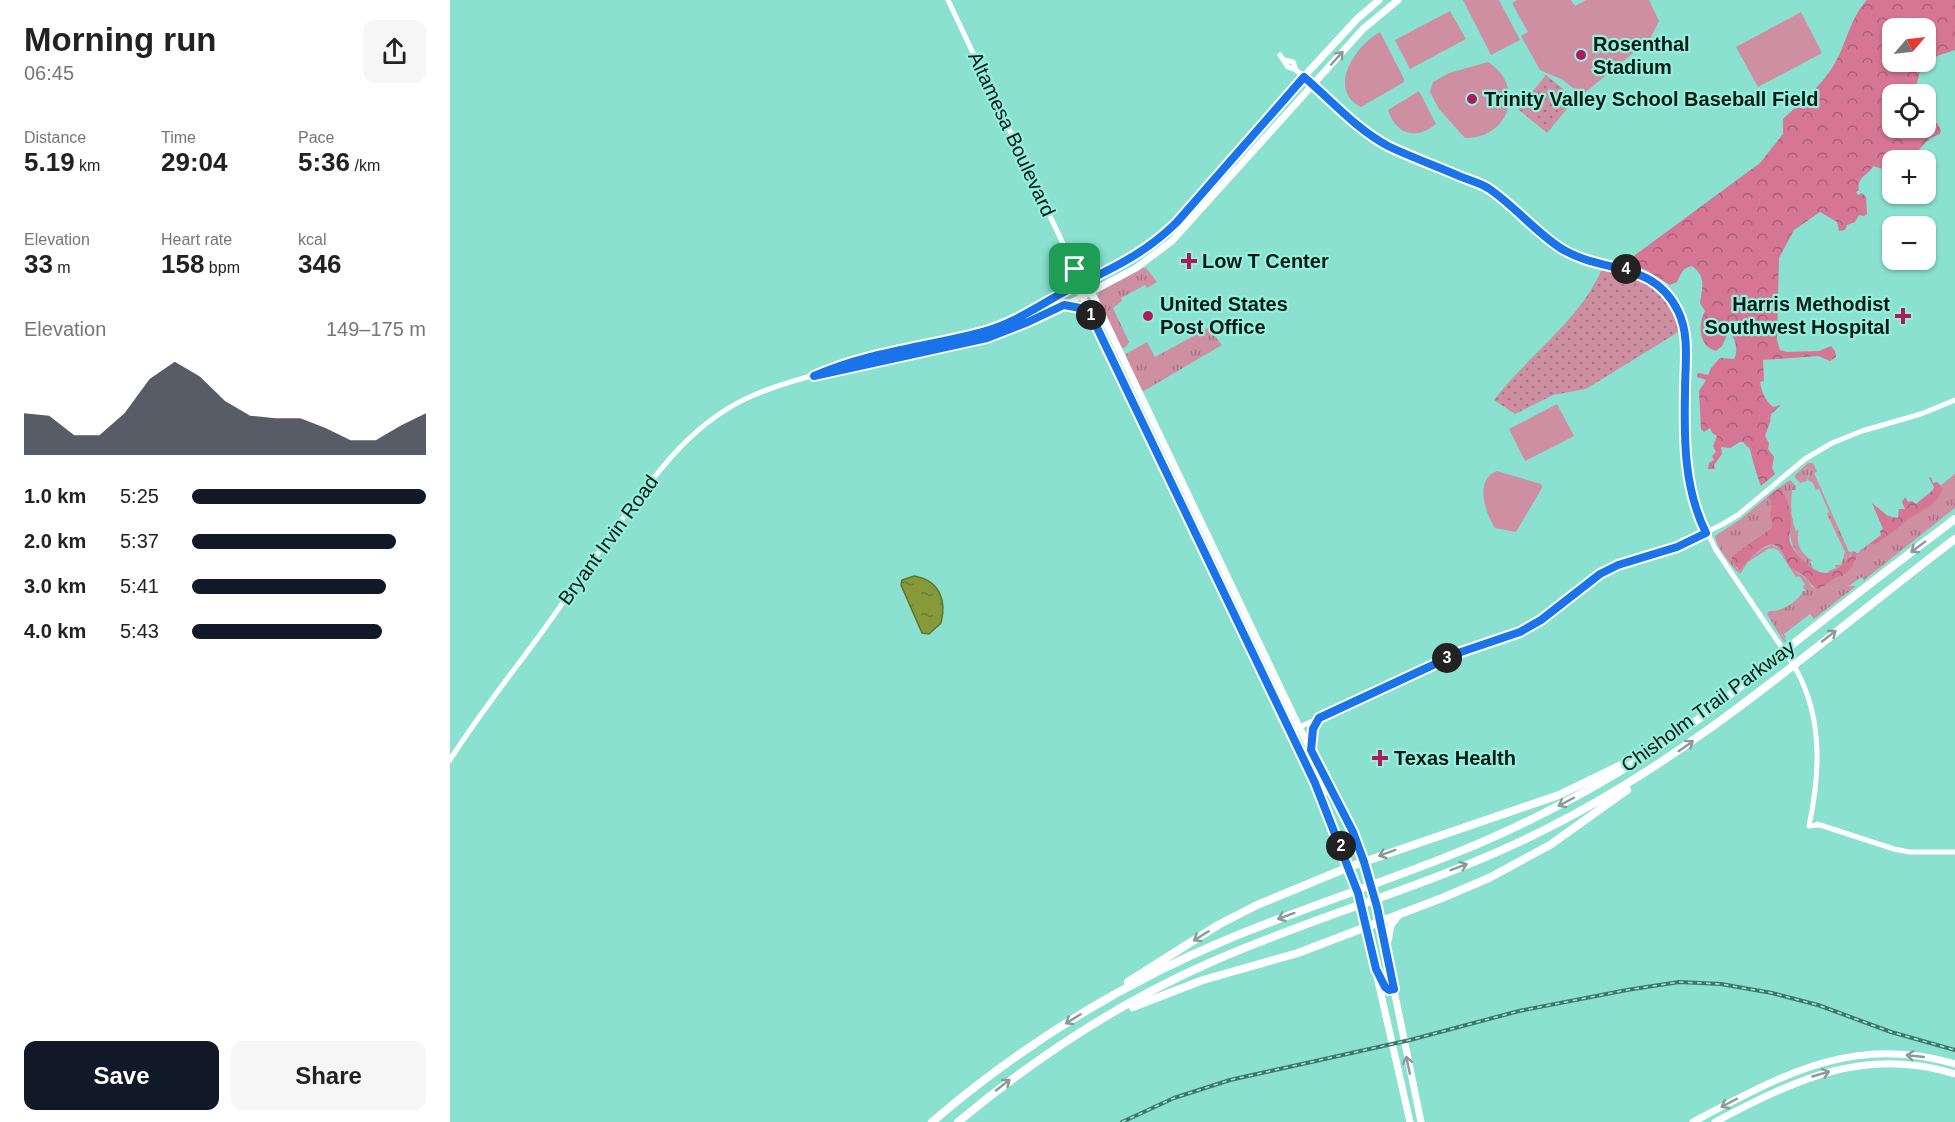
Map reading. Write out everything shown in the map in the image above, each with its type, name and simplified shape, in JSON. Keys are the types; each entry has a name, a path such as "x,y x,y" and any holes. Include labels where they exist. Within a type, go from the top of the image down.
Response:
{"highway":[{"name":"Chisholm Trail Parkway","path":"932,1122 1017,1056 1094,1006 1173,964 1221,942 1472,846 1523,824 1607,780 1687,727 1955,519"},
{"name":"Chisholm Trail Parkway","path":"958,1122 1021,1072 1101,1020 1161,986 1210,963 1416,884 1532,836 1598,802 1665,761 1750,698 1955,538"},
{"path":"1094,1006 1155,964 1257,905 1350,869 1566,792 1603,775 1687,727"},
{"path":"1101,1020 1186,986 1285,957 1489,878 1535,853 1601,810 1665,761"}],"main road":[{"name":"Bryant Irvin Road","path":"1077,285 1133,257 1167,232 1304,77 1358,18 1379,0"},
{"name":"Bryant Irvin Road","path":"1082,296 1136,268 1172,241 1363,29 1398,0"},
{"name":"Altamesa Boulevard","path":"1086,281 1299,727 1353,832 1365,864 1380,920 1421,1122"},
{"name":"Altamesa Boulevard","path":"1077,285 1309,770 1350,869 1366,925 1410,1122"},
{"path":"1064,305 1080,308 1091,315"},
{"path":"1200,544 1206,544 1217,564 1223,567"},
{"path":"1311,750 1313,729 1319,718"},
{"path":"1309,770 1326,791 1332,792"},
{"path":"1321,797 1330,798 1353,832"},
{"path":"1387,952 1391,925 1400,914"},
{"path":"1376,969 1385,987 1389,990 1394,989"},
{"path":"1693,1122 1765,1084 1813,1065 1856,1056 1904,1055 1951,1063 1946,1071"},
{"path":"1856,1056 1857,1066"},
{"path":"1715,1122 1770,1094 1821,1073 1857,1066 1901,1065 1955,1074"},
{"path":"1765,1084 1770,1094"},
{"path":"1406,1104 1416,1102"}],"street":[{"name":"Altamesa Boulevard","path":"948,0 1075,269 1086,281"},
{"path":"1282,57 1288,67 1296,70 1374,137 1389,146 1488,188 1562,249 1599,263 1637,272 1664,290 1676,307 1685,329 1684,451 1691,494 1706,533 1796,668 1809,697 1815,726 1817,759 1816,793 1810,823 1894,849 1909,852 1955,852"},
{"name":"Altamesa Boulevard","path":"1075,269 1077,285"},
{"name":"Bryant Irvin Road","path":"876,359 1008,324 1077,285"},
{"name":"Bryant Irvin Road","path":"450,760 475,721 527,653 656,472 691,436 711,420 751,396 814,376 841,363 876,359 987,338 1028,322 1082,296"},
{"path":"1289,732 1461,652 1520,632 1541,620 1600,574 1618,565 1677,547 1738,515 1798,464 1820,449 1846,436 1921,414 1955,400"}],"green space":[{"path":"1463,0 1499,0 1520,40 1491,55"},
{"name":"Rosenthal Stadium","path":"1517,0 1571,0 1575,6 1586,0 1649,0 1659,21 1650,39 1582,95 1563,80 1540,70 1521,36 1528,32 1512,3"},
{"path":"1867,0 1955,0 1955,50 1936,57 1936,18 1882,18 1882,72 1920,72 1917,84 1882,84 1882,138 1930,138 1919,150 1882,150 1882,169 1873,166 1859,182 1859,190 1856,192 1866,197 1867,214 1859,215 1855,222 1847,225 1845,230 1839,231 1837,222 1820,212 1794,230 1779,258 1777,340 1780,350 1787,352 1819,351 1831,346 1836,357 1830,361 1818,356 1763,360 1764,381 1760,382 1763,393 1773,407 1781,405 1771,414 1765,436 1769,443 1768,449 1774,457 1772,468 1775,474 1761,486 1750,449 1743,442 1730,448 1721,447 1722,454 1714,465 1715,469 1708,469 1709,463 1714,460 1712,456 1716,452 1713,446 1717,436 1710,428 1704,432 1701,429 1699,391 1706,380 1697,377 1697,374 1708,375 1720,358 1734,359 1736,348 1735,340 1729,331 1722,346 1716,351 1703,340 1701,322 1705,311 1700,303 1702,279 1700,274 1692,266 1686,268 1677,282 1670,285 1633,265 1630,260 1760,163 1783,134 1783,119 1815,89 1832,68 1856,16"},
{"path":"1450,11 1466,39 1410,69 1395,40"},
{"path":"1801,12 1822,53 1758,87 1736,47"},
{"path":"1380,32 1404,82 1361,107 1351,99 1346,90 1345,79 1354,57 1371,38"},
{"name":"Trinity Valley School Baseball Field","path":"1488,62 1500,72 1507,84 1508,109 1502,121 1493,130 1480,136 1465,138 1439,109 1430,92 1433,82 1449,73"},
{"path":"1546,75 1575,99 1547,133 1518,109"},
{"path":"1419,91 1436,124 1421,132 1407,132 1396,125 1388,110"},
{"path":"1936,123 1941,130 1940,134 1936,136"},
{"path":"1146,268 1157,282 1147,288 1145,285 1121,298 1122,301 1113,308 1129,342 1123,348 1098,297 1099,292"},
{"path":"1602,269 1630,276 1652,286 1669,303 1680,331 1586,389 1553,395 1515,414 1494,400 1567,322 1592,288"},
{"path":"1208,328 1222,345 1142,392 1126,354 1147,342 1155,357"},
{"path":"1557,404 1574,436 1525,461 1509,429"},
{"path":"1810,463 1807,481 1800,483 1794,476"},
{"path":"1810,463 1813,463 1817,471 1814,473 1849,552 1854,551 1846,557 1846,562 1830,573 1827,572 1836,568 1835,565 1841,565 1845,552 1827,514 1829,512 1819,489 1816,490 1813,483 1808,480"},
{"path":"1497,471 1541,484 1542,488 1516,532 1495,528 1485,505 1486,481"},
{"path":"1955,474 1955,508 1864,580 1861,577 1849,586 1856,586 1814,619 1810,614 1784,634 1786,639 1779,632 1786,641 1784,642 1767,614 1769,611 1779,610 1793,602 1803,591 1806,591 1803,587 1805,584 1799,576 1796,577 1779,551 1774,548 1768,549 1748,562 1740,574 1737,569 1762,549 1772,545 1779,549 1791,568 1807,579 1812,587 1820,588 1851,568 1857,558 1857,553 1869,544 1875,545 1931,504 1942,490 1940,486"},
{"path":"1931,477 1933,483 1937,482 1943,488 1937,499 1875,545 1869,544 1881,535 1880,531 1883,529 1872,503 1888,516 1898,518 1899,509 1905,509 1902,502 1905,497 1908,502 1912,501 1916,504 1933,490 1934,487 1929,478"},
{"path":"1790,480 1796,486 1796,490 1792,490 1791,511 1796,531 1799,530 1798,544 1805,555 1812,560 1810,562 1813,568 1801,559 1791,540 1786,499 1780,487"},
{"path":"1780,487 1787,499 1791,523 1789,537 1796,552 1810,566 1825,573 1836,570 1854,551 1857,557 1848,572 1817,589 1804,576 1791,568 1780,549 1773,545 1761,549 1739,570 1732,556 1771,528 1772,503 1767,497"},
{"path":"1767,497 1772,503 1770,513 1772,527 1732,556 1739,574 1721,551 1715,536 1741,519"}],"water":[{"path":"914,576 930,582 942,599 941,623 929,634 922,633 901,585 902,580"}],"railway":[{"path":"1122,1122 1174,1098 1230,1080 1410,1040 1519,1011 1679,982 1721,984 1772,993 1818,1005 1891,1032 1955,1050"}],"place":[{"name":"Rosenthal Stadium","path":"1581,55"},
{"name":"Trinity Valley School Baseball Field","path":"1472,99"},
{"name":"Low T Center","path":"1189,261"},
{"name":"United States Post Office","path":"1148,316"},
{"name":"Harris Methodist Southwest Hospital","path":"1903,316"},
{"name":"Texas Health","path":"1380,758"}],"route":[{"path":"1304,77 1374,137 1389,146 1488,188 1562,249 1599,263 1637,272 1652,280 1664,290 1682,319 1686,340 1684,451 1691,494 1706,533 1677,547 1618,565 1584,584 1541,620 1520,632 1461,652 1319,718 1313,729 1311,750 1353,832 1370,880 1394,989 1389,990 1385,987 1376,969 1351,870 1305,760 1289,732 1091,315 1080,308 1064,305 987,338 814,376 841,363 983,332 1008,324 1077,285 1075,269 1086,281 1133,257 1157,240 1190,208 1304,77"}]}
